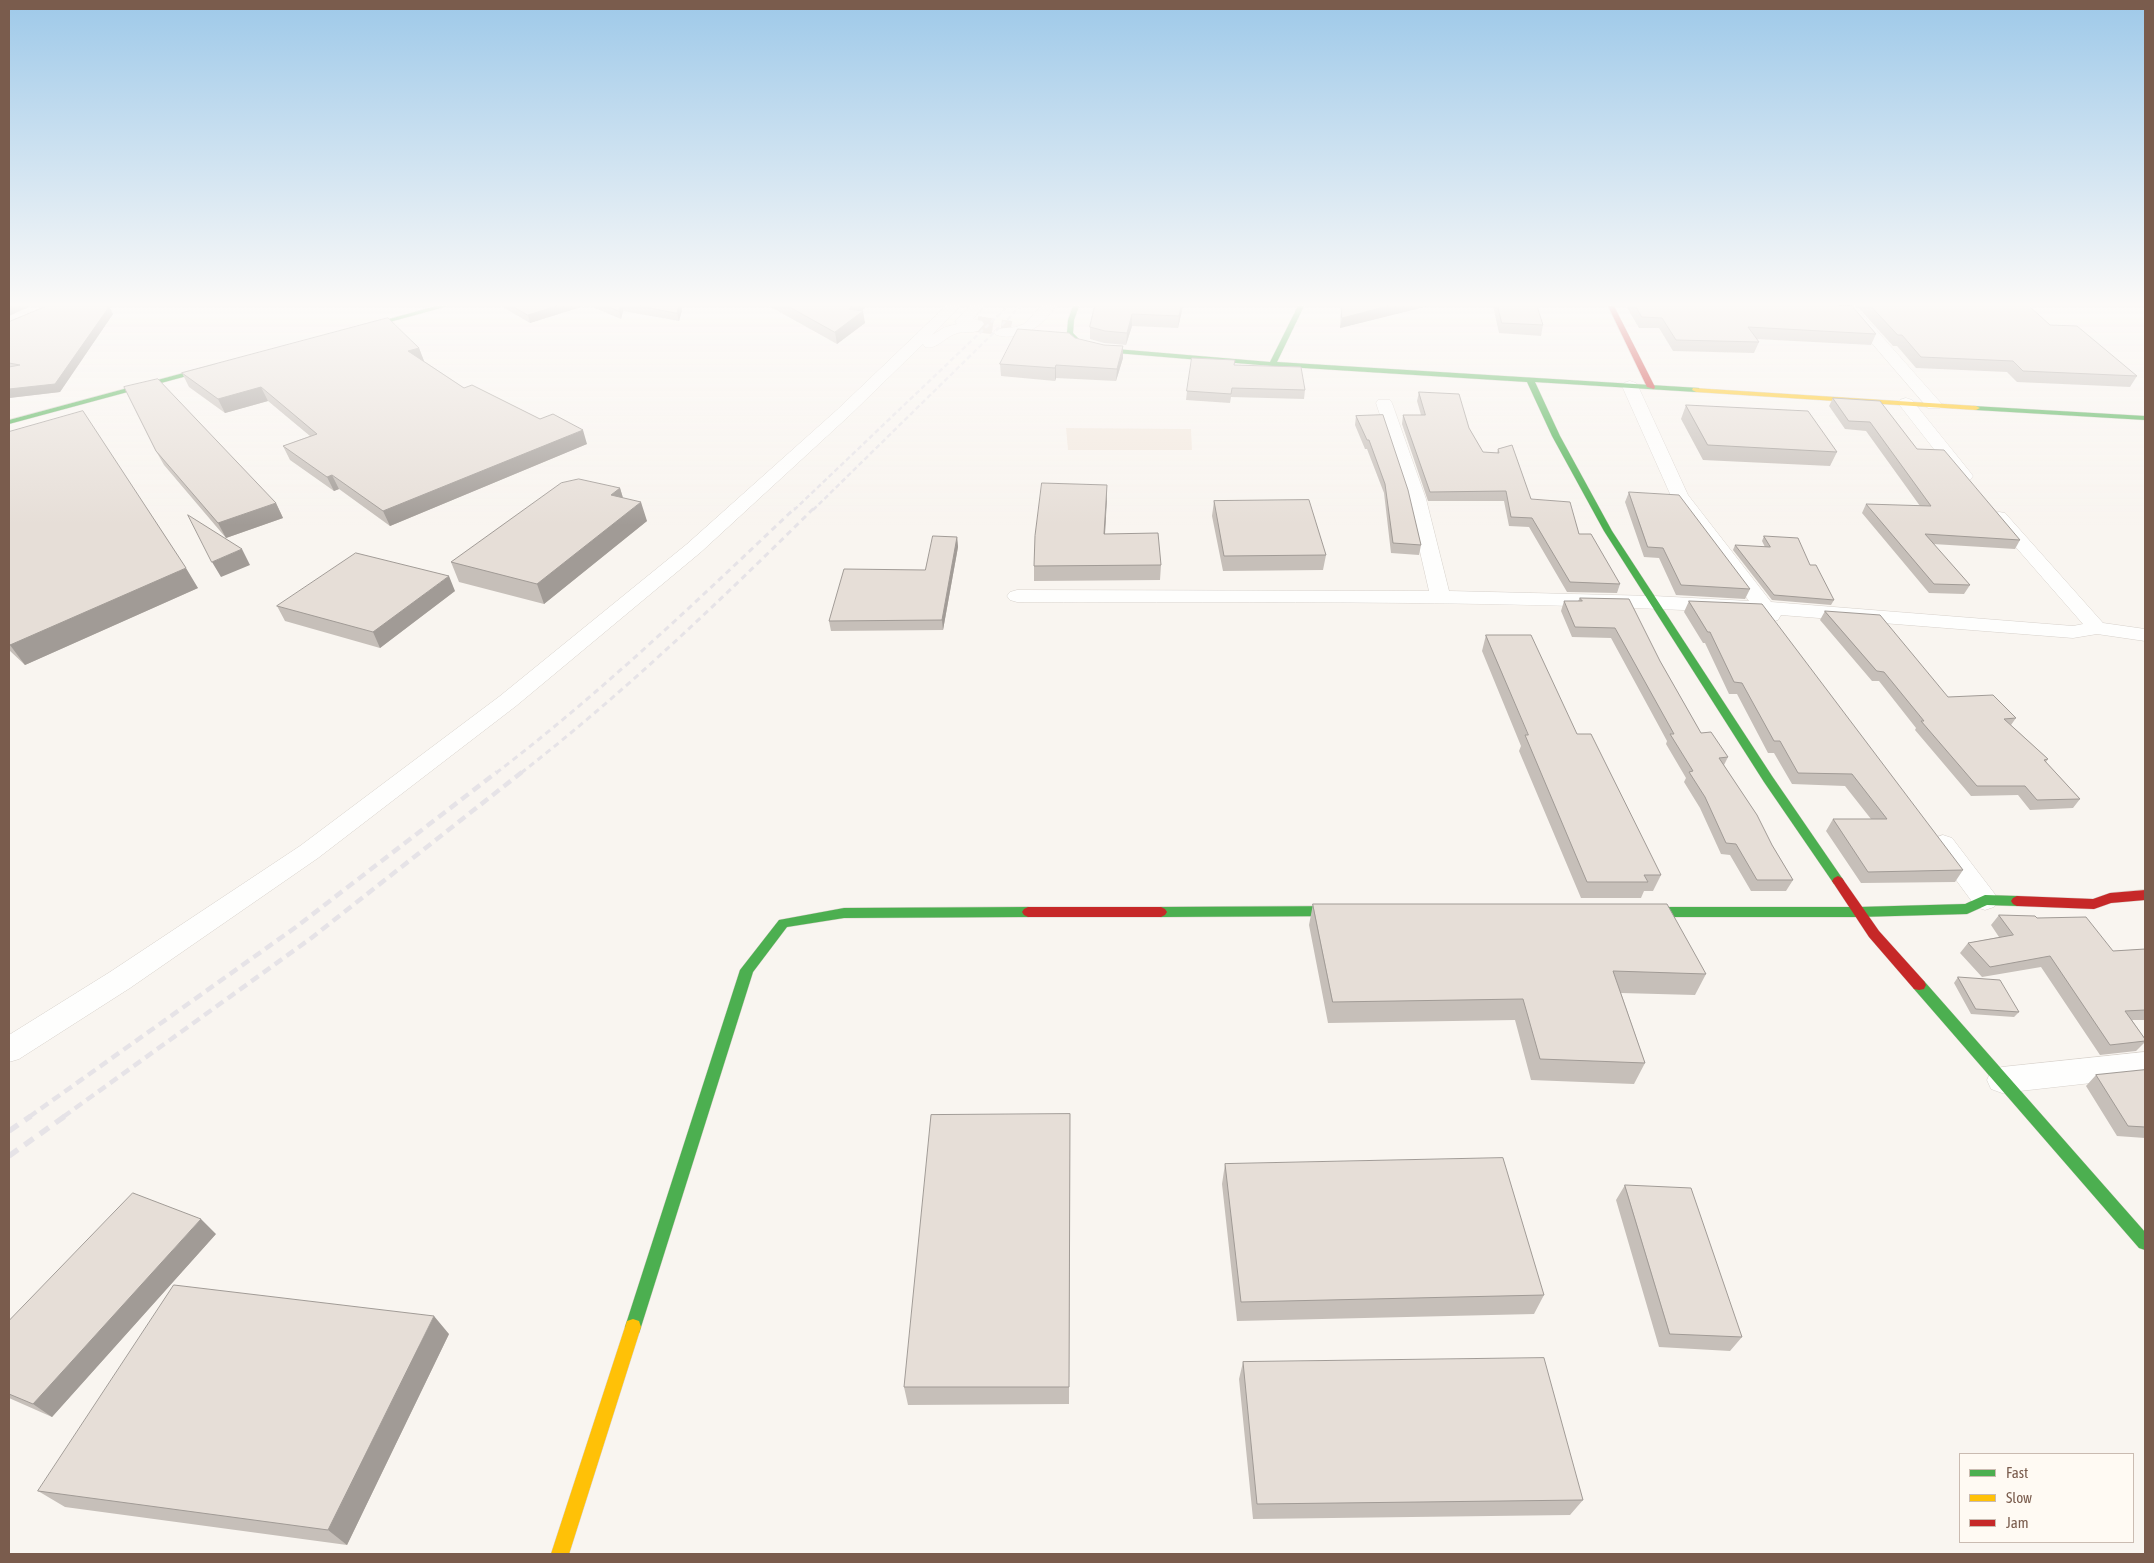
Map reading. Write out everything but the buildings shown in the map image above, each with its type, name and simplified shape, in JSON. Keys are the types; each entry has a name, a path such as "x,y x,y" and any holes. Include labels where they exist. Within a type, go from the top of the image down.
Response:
{"street":[{"path":"9,422 171,379"},
{"path":"9,1050 120,980 309,852 508,701 694,548 877,379"},
{"path":"1513,379 2145,418"},
{"path":"1647,379 1651,388"},
{"path":"1911,379 1934,405"},
{"path":"1530,380 1556,436 1608,531 1768,779 1874,934 2145,1243"},
{"path":"1630,386 1680,496 1783,632"},
{"path":"1384,403 1417,499 1442,598"},
{"path":"1906,403 1978,492"},
{"path":"1990,507 2097,628"},
{"path":"1017,596 1442,598 1654,602 1765,608 2073,632 2097,628 2145,635"},
{"path":"1932,829 1985,900"},
{"path":"1619,912 1859,912 1967,909 1985,900 2094,904 2110,898 2145,896"},
{"path":"560,1554 747,970 783,922 844,912 1359,911"},
{"path":"2002,1080 2145,1064"}],"shaded area":[{"path":"1066,428 1191,429 1192,450 1068,450"}],"railway":[{"path":"794,510 931,379"},
{"path":"813,510 947,379"},
{"path":"496,773 612,678 795,508"},
{"path":"521,773 635,678 814,508"},
{"path":"29,1117 296,927 497,772"},
{"path":"63,1117 310,939 522,772"},
{"path":"9,1131 31,1116"},
{"path":"9,1156 65,1116"}],"traffic: fast":[{"path":"9,422 171,379"},
{"path":"1516,379 1696,390"},
{"path":"1530,380 1556,436 1608,531 1768,779 1838,881"},
{"path":"1976,408 2145,418"},
{"path":"1633,912 1859,912 1967,909 1985,900 2017,901"},
{"path":"1161,912 1350,911"},
{"path":"633,1327 747,970 783,923 844,913 1028,912"},
{"path":"1919,985 2145,1243"}],"traffic: slow":[{"path":"1696,390 1976,408"},
{"path":"560,1554 633,1327"}],"traffic: jam":[{"path":"1647,379 1651,387"},
{"path":"1838,881 1874,934 1919,985"},
{"path":"2017,901 2094,904 2110,898 2145,895"},
{"path":"1028,912 1161,912"}]}
